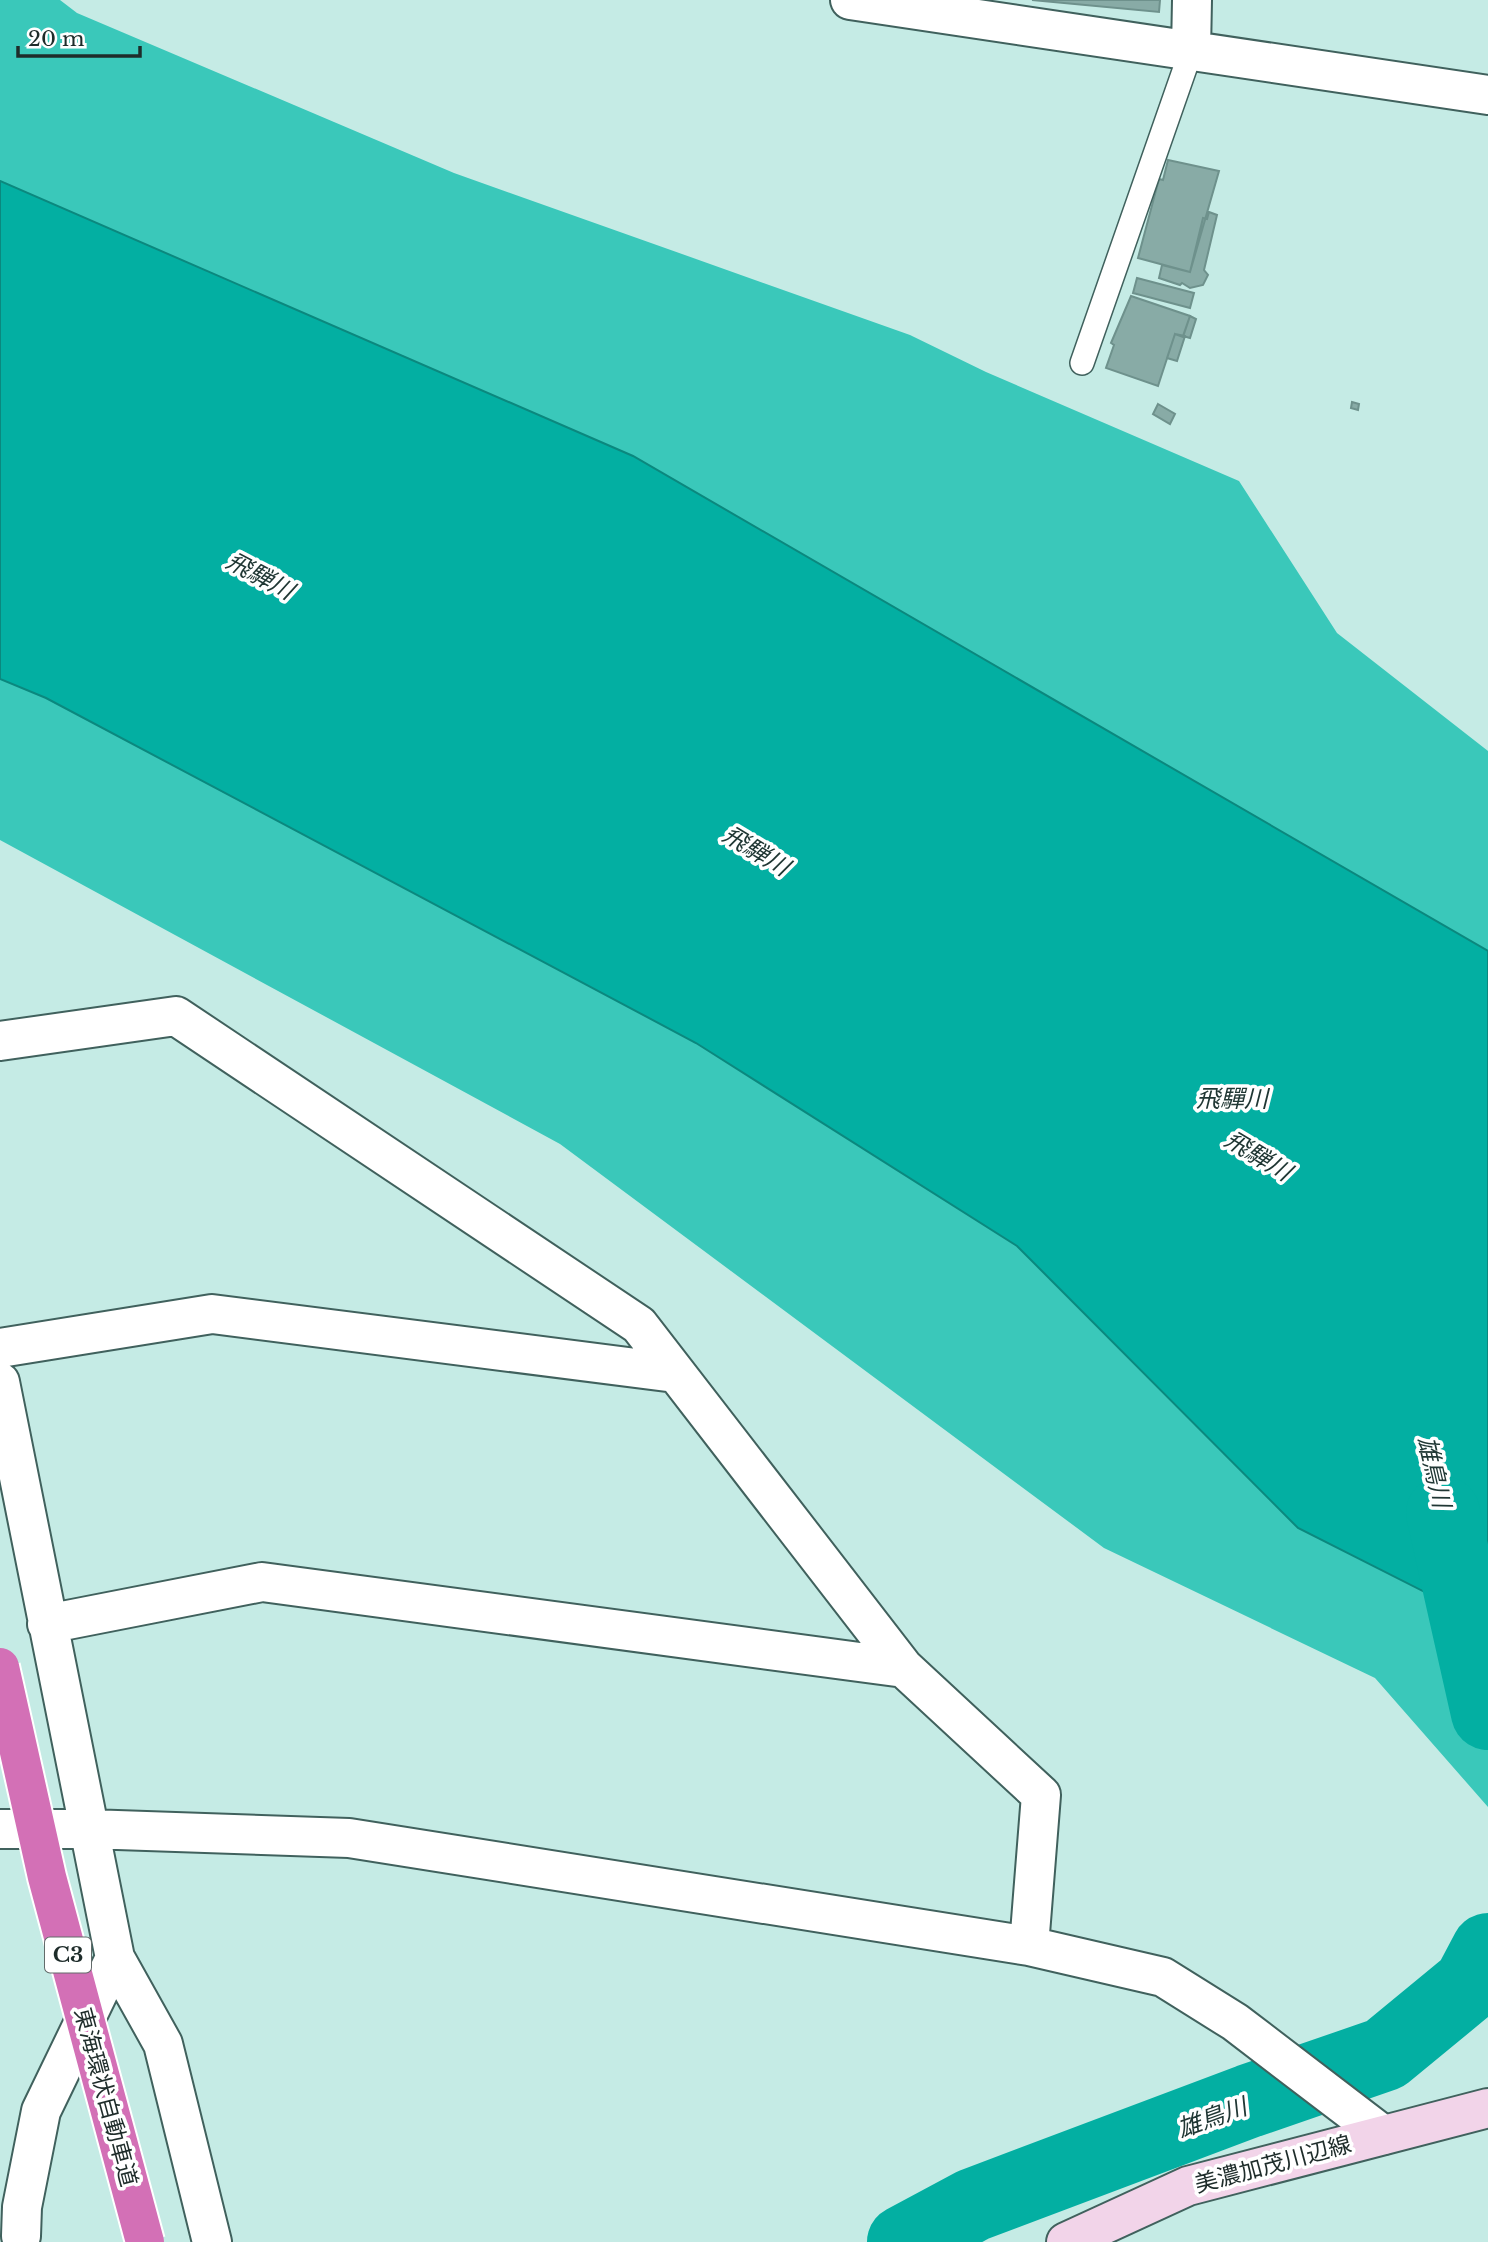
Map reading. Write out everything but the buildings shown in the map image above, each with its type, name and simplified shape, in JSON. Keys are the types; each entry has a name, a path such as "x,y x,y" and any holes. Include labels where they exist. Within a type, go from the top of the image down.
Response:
{"highway":[{"name":"東海環状自動車道","path":"0,1667 47,1877 145,2242"}],"main road":[{"name":"美濃加茂川辺線","path":"1066,2242 1188,2186 1488,2108"}],"street":[{"path":"850,0 1488,95"},
{"path":"1191,51 1192,0"},
{"path":"0,1041 176,1016 639,1325 904,1668 1041,1795 1028,1946"},
{"path":"0,1348 212,1314 675,1373"},
{"path":"0,1382 5,1438 47,1624 115,1958 163,2044 212,2242"},
{"path":"47,1624 262,1582 904,1668"},
{"path":"0,1829 88,1829 349,1838 1028,1946 1163,1976 1235,2022 1383,2135"},
{"path":"15,2228 22,2207 41,2111 115,1958"}],"lane":[{"path":"1082,363 1191,51"}],"shaded area":[{"path":"0,0 60,0 77,13 454,173 910,335 986,372 1239,481 1337,633 1488,751 1488,951 633,456 0,181"},
{"path":"0,679 46,698 696,1043 1017,1246 1298,1528 1488,1624 1488,1807 1375,1678 1104,1548 560,1144 0,840"}],"water":[{"name":"飛驒川","path":"0,181 633,456 1488,951 1488,1624 1298,1528 1017,1246 696,1043 46,698 0,679"}],"waterway":[{"name":"雄鳥川","path":"1443,1513 1488,1713"},
{"name":"雄鳥川","path":"904,2242 973,2205 1249,2101 1385,2054 1470,1984 1488,1950"}],"water label":[{"name":"飛騨川","path":"260,576"},
{"name":"飛騨川","path":"756,851"},
{"name":"飛騨川","path":"1258,1156"}]}
